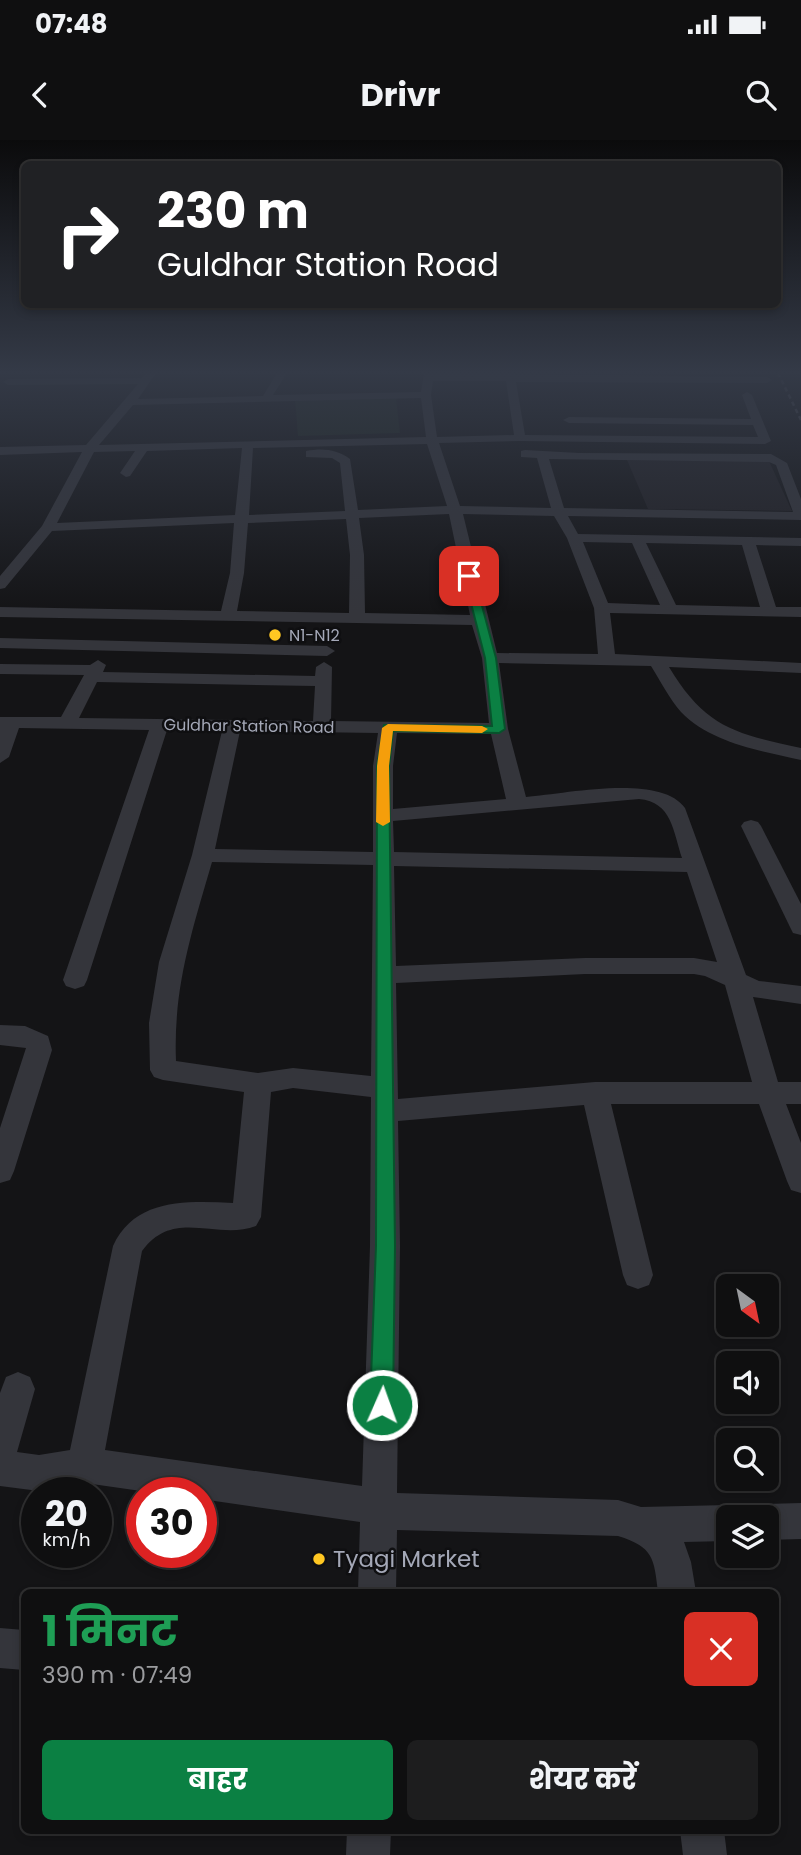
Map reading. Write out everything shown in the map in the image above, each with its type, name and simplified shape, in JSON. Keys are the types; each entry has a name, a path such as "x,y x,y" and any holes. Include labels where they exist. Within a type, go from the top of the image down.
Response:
{"street":[{"path":"0,585 48,527 88,453"},
{"path":"126,474 139,453"},
{"path":"228,617 237,573 247,453"},
{"path":"307,453 342,457 346,462 354,513 359,585 357,618"},
{"path":"441,453 490,658 499,729 517,803"},
{"path":"578,453 579,457"},
{"path":"48,527 455,510 801,516 781,463 771,458 510,454"},
{"path":"542,454 558,511 574,538 602,608 607,659"},
{"path":"574,538 801,542"},
{"path":"636,538 670,609"},
{"path":"747,540 769,610"},
{"path":"602,608 801,612"},
{"path":"0,612 479,620"},
{"path":"322,727 322,681 332,618"},
{"path":"67,723 120,623"},
{"path":"169,678 189,625"},
{"path":"229,678 244,626"},
{"path":"0,643 180,649 327,650"},
{"path":"490,658 607,659 801,668"},
{"path":"658,663 693,714 749,740 801,754"},
{"path":"0,669 169,678 322,681"},
{"path":"0,757 6,722"},
{"name":"Guldhar Station Road","path":"6,722 499,729"},
{"path":"75,980 160,724"},
{"path":"232,725 204,855 171,962 162,1023 163,1070 258,1083 293,1078 385,1100 595,1093 801,1093"},
{"path":"377,1589 386,1246 383,766 388,728"},
{"path":"383,816 517,803 653,794 663,797 675,808 736,981 768,1092 801,1181"},
{"path":"751,826 801,927"},
{"path":"204,855 693,864"},
{"path":"385,975 585,966 694,966 709,968 765,992 801,995"},
{"path":"0,1035 34,1038 39,1043 0,1171"},
{"path":"85,1465 128,1246 138,1229 165,1215 246,1217 258,1083"},
{"path":"595,1093 638,1275"},
{"path":"0,1450 18,1389"},
{"path":"0,1468 39,1473 85,1465 365,1506 379,1511 618,1518 645,1524 716,1523"},
{"path":"779,1522 801,1521"},
{"path":"645,1524 659,1535 669,1549 677,1589"},
{"path":"0,1648 21,1650"},
{"path":"368,1855 369,1834"},
{"path":"702,1834 705,1855"}],"shaded area":[{"path":"627,460 769,461 792,511 648,509"}],"slow traffic":[{"path":"383,822 383,766 388,728 482,729"}],"place":[{"name":"N1-N12","path":"275,635"},
{"name":"Tyagi Market","path":"319,1559"}],"route":[{"path":"382,1405 386,1246 383,766 388,728 499,729 490,658 469,576"}]}
